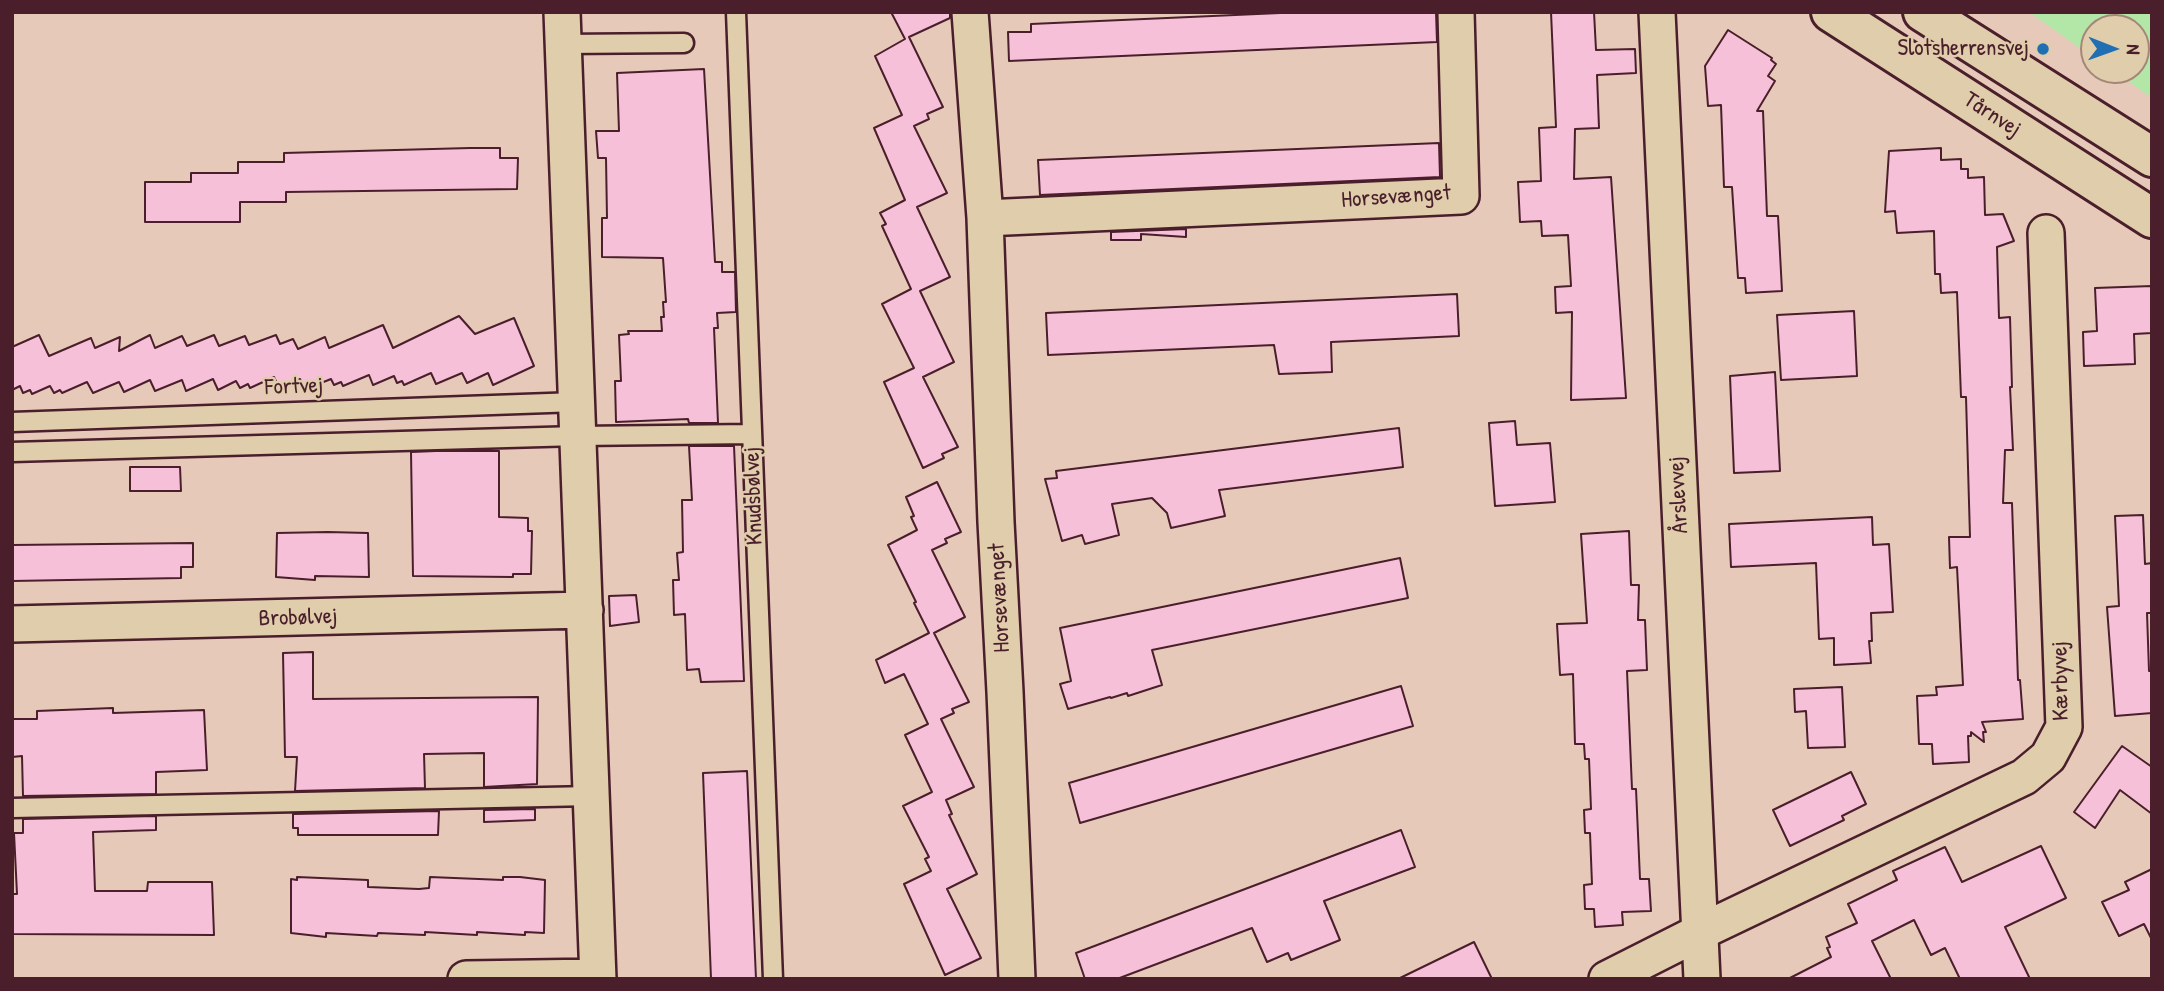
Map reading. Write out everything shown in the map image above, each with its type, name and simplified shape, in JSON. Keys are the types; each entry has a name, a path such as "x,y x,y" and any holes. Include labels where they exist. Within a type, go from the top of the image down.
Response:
{"street":[{"name":"Horsevænget","path":"970,12 985,218 1017,979"},
{"name":"Horsevænget","path":"985,218 1461,196 1456,12"},
{"name":"Årslevvej","path":"1657,12 1702,979"},
{"name":"Tårnvej","path":"1831,12 2152,218"},
{"path":"1923,12 2152,157"},
{"path":"466,979 598,978 563,28"},
{"name":"Kærbyvej","path":"1607,979 2024,777 2048,757 2064,727 2046,233"},
{"name":"Brobølvej","path":"12,624 585,610"}],"lane":[{"name":"Knudsbølvej","path":"736,12 773,979"},
{"path":"563,28 684,43"},
{"path":"12,452 578,419 752,434"},
{"name":"Fortvej","path":"12,422 578,419"},
{"path":"12,808 592,796"}],"green space":[{"path":"2029,12 2152,12 2152,98 2132,84 2150,84 2150,14 2080,14 2080,48"}],"building":[{"path":"891,12 950,12 950,18 909,37 943,107 927,114 929,119 914,126 947,193 917,207 950,277 920,291 954,362 923,377 958,447 942,454 944,458 923,468 884,382 914,368 882,304 911,289 882,226 886,224 880,213 905,200 874,128 902,115 875,56 905,39"},
{"path":"1303,12 1436,12 1437,42 1009,61 1008,32 1031,32 1031,24"},
{"path":"1551,12 1594,12 1596,50 1635,49 1636,73 1597,75 1599,128 1575,129 1574,179 1611,177 1626,398 1571,400 1572,312 1556,313 1555,287 1571,286 1568,235 1542,236 1541,221 1520,222 1518,182 1541,181 1539,128 1556,127"},
{"path":"1728,30 1772,58 1776,64 1768,76 1775,81 1757,111 1763,111 1767,216 1778,216 1782,291 1746,293 1745,278 1738,278 1732,187 1724,187 1721,105 1708,106 1705,66"},
{"path":"704,69 715,262 722,262 722,272 735,272 736,312 717,313 718,328 714,328 718,423 689,423 688,419 616,422 615,381 621,381 619,335 629,334 628,331 662,331 663,302 666,302 663,258 602,257 602,218 607,218 606,158 598,158 596,131 619,131 617,73"},
{"path":"1439,143 1440,177 1040,195 1038,160"},
{"path":"500,148 500,158 518,158 517,189 286,192 286,202 240,202 240,222 145,222 145,182 191,182 191,173 238,173 238,162 284,162 284,153"},
{"path":"1941,148 1941,160 1961,159 1961,169 1968,169 1968,178 1984,177 1985,215 2003,214 2014,241 1997,247 1999,318 2010,317 2013,450 2005,450 2003,503 2012,503 2018,680 2023,719 1982,722 1986,732 1983,732 1984,742 1971,732 1971,736 1968,736 1969,762 1933,764 1932,744 1919,744 1917,696 1937,695 1936,687 1963,685 1957,567 1950,568 1949,537 1970,537 1966,397 1961,397 1957,292 1941,293 1940,274 1935,274 1934,231 1897,233 1895,211 1885,212 1889,151"},
{"path":"1186,229 1186,237 1141,234 1141,240 1111,240 1111,232"},
{"path":"2152,286 2152,333 2134,334 2135,364 2084,366 2083,332 2097,331 2095,288"},
{"path":"1457,294 1459,336 1331,342 1332,372 1279,374 1274,345 1048,355 1046,313"},
{"path":"1854,311 1857,376 1781,380 1777,315"},
{"path":"459,316 475,334 514,318 534,366 493,385 488,373 467,383 462,373 436,384 431,373 404,385 402,381 397,383 394,376 373,385 369,375 343,386 341,382 334,385 331,379 311,387 310,383 303,386 300,379 279,388 274,377 250,388 248,384 240,388 236,381 218,390 213,379 186,391 182,380 155,391 150,380 124,392 119,382 93,393 87,382 62,393 60,390 54,393 50,386 32,394 30,390 23,393 20,386 12,390 12,347 39,335 49,356 91,338 95,348 120,337 119,351 150,335 155,348 182,336 187,346 214,335 219,346 245,336 249,345 276,335 280,344 293,339 298,349 325,337 329,348 383,325 393,348"},
{"path":"1775,372 1780,471 1734,473 1730,376"},
{"path":"1515,421 1517,445 1550,443 1555,502 1495,506 1489,423"},
{"path":"1399,428 1403,467 1219,490 1225,516 1171,528 1167,513 1152,498 1112,504 1119,535 1085,544 1082,535 1062,541 1045,479 1057,478 1056,471"},
{"path":"689,446 734,446 744,681 701,682 699,669 687,670 685,614 674,615 673,580 679,580 677,553 683,552 682,500 692,500"},
{"path":"499,451 499,517 528,518 528,531 532,531 531,574 513,574 513,577 413,576 411,452"},
{"path":"130,467 180,467 181,491 130,491"},
{"path":"937,482 961,532 945,539 947,543 932,550 965,617 934,633 969,702 952,709 954,713 941,719 974,787 946,800 952,814 949,815 977,874 947,889 981,958 945,975 904,884 931,871 925,859 929,857 903,806 932,792 905,735 928,724 904,674 885,683 876,660 929,633 888,545 917,530 906,497"},
{"path":"2143,515 2145,564 2152,563 2152,613 2147,613 2152,713 2115,716 2107,607 2119,606 2115,516"},
{"path":"1872,517 1873,545 1889,544 1893,612 1871,613 1871,663 1834,665 1834,638 1819,639 1816,563 1731,567 1729,524"},
{"path":"1629,531 1631,585 1639,585 1638,620 1645,620 1647,670 1627,671 1632,789 1636,789 1640,879 1649,879 1651,911 1622,912 1623,925 1595,927 1594,909 1585,909 1584,885 1592,884 1590,833 1585,833 1584,810 1591,809 1589,759 1585,759 1584,744 1575,744 1573,674 1560,675 1557,624 1587,623 1581,534"},
{"path":"277,533 368,533 369,577 315,576 315,580 276,577"},
{"path":"193,543 193,567 181,567 181,578 12,581 12,545"},
{"path":"1400,558 1408,598 1152,650 1162,685 1128,696 1127,693 1068,709 1060,684 1071,681 1060,628"},
{"path":"636,595 639,622 610,626 609,596"},
{"path":"313,652 313,699 538,697 537,784 484,787 484,753 424,754 425,788 295,791 297,757 285,757 283,653"},
{"path":"1401,686 1413,726 1080,823 1069,783"},
{"path":"1842,687 1845,747 1808,748 1806,711 1795,712 1794,689"},
{"path":"113,708 113,713 204,710 207,770 156,772 156,794 23,796 22,756 12,757 12,719 37,719 37,711"},
{"path":"2122,746 2152,767 2152,814 2120,790 2095,828 2074,812"},
{"path":"747,771 756,979 711,979 703,773"},
{"path":"1851,772 1866,804 1842,816 1844,820 1790,846 1773,810"},
{"path":"535,809 535,820 484,822 484,810"},
{"path":"439,811 438,835 298,835 298,828 293,828 293,814"},
{"path":"156,816 156,830 93,832 95,891 147,891 148,882 212,882 214,935 12,934 12,894 17,894 14,833 23,833 23,819"},
{"path":"1401,830 1415,867 1324,901 1340,940 1291,960 1288,953 1267,962 1252,928 1117,979 1085,979 1076,953"},
{"path":"2041,846 2066,898 2005,927 2030,979 1960,979 1945,948 1931,955 1914,920 1872,941 1891,979 1788,979 1831,957 1826,937 1857,923 1848,904 1897,880 1893,871 1945,847 1962,882"},
{"path":"2152,869 2152,940 2144,924 2119,936 2102,902 2129,890 2125,882"},
{"path":"297,877 368,880 368,887 419,889 429,888 430,877 503,880 503,877 520,877 545,880 544,933 525,932 525,935 477,932 477,935 425,932 425,935 378,933 377,936 326,933 326,937 291,933 291,879 297,880"},
{"path":"1474,942 1492,979 1398,979"}],"place":[{"name":"Slotsherrensvej","path":"2043,49"}]}
